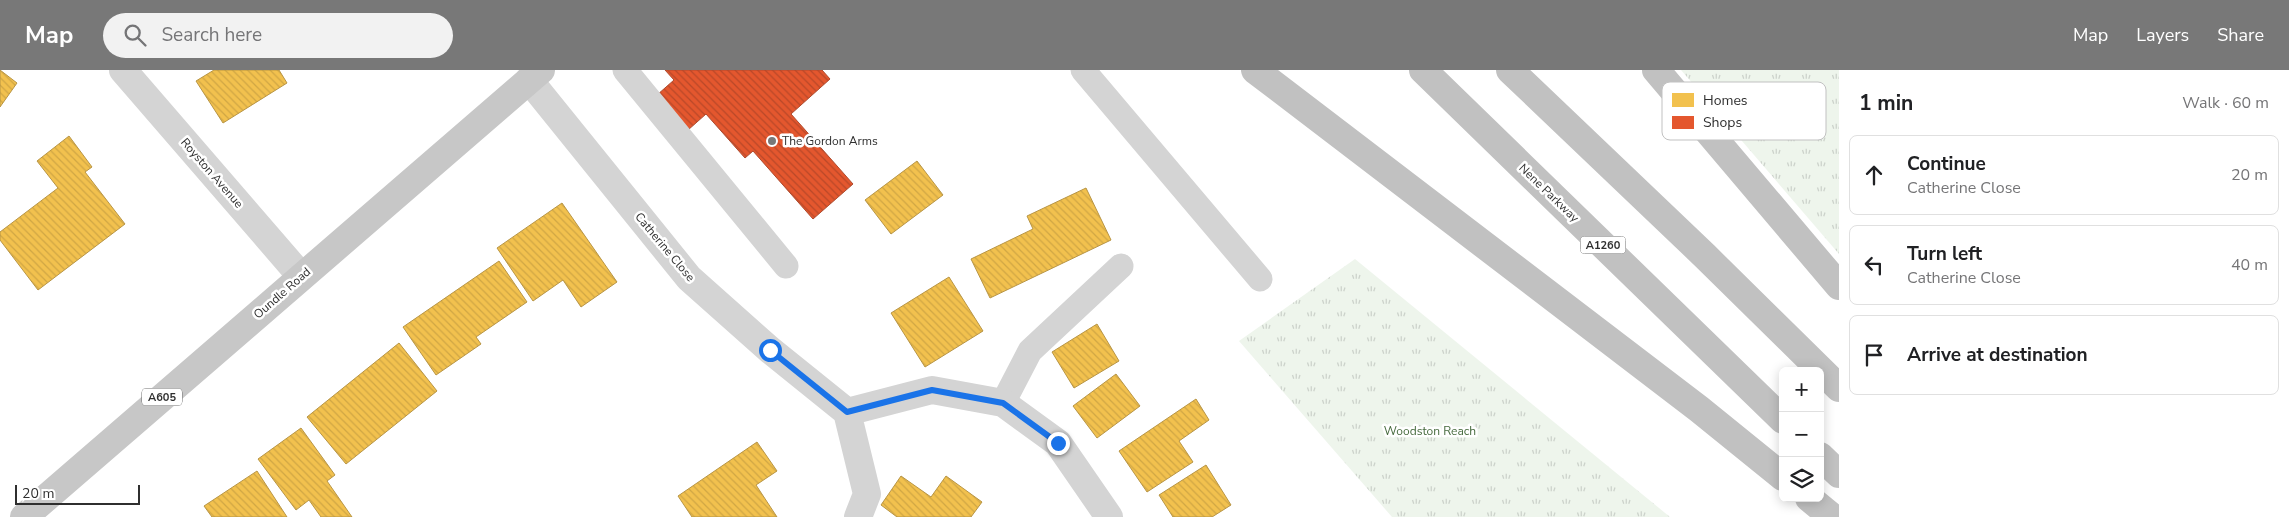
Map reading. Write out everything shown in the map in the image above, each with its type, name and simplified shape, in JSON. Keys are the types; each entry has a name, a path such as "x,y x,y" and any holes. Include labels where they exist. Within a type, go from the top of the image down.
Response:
{"highway":[{"path":"1255,70 1691,403 1779,474"},
{"name":"Nene Parkway","path":"1423,70 1779,416"},
{"path":"1510,70 1839,388"},
{"path":"1656,70 1666,82"},
{"path":"1715,140 1839,286"},
{"path":"1821,457 1839,474"},
{"path":"1814,502 1832,517"}],"main road":[{"name":"Oundle Road","path":"24,517 300,276 535,75"}],"street":[{"name":"Royston Avenue","path":"123,70 300,276"},
{"name":"Catherine Close","path":"535,75 689,278 770,350 847,412"},
{"path":"858,517 867,494 847,412 932,390 1003,403 1058,443 1109,517"}],"lane":[{"path":"625,70 786,266"},
{"path":"1083,70 1260,279"},
{"path":"1003,403 1030,351 1121,266"}],"green space":[{"path":"1681,70 1839,70 1839,254 1741,140 1826,140 1826,82 1691,82"},
{"name":"Woodston Reach","path":"1355,259 1670,517 1392,517 1239,341"}],"building: Homes":[{"path":"0,70 17,83 0,107"},
{"path":"214,70 279,70 287,83 223,123 196,81"},
{"path":"69,136 92,167 85,172 125,224 38,290 0,240 0,232 58,188 37,161"},
{"path":"917,161 943,195 891,234 865,200"},
{"path":"1086,188 1111,240 990,298 971,259 1033,229 1027,216"},
{"path":"562,203 617,282 581,307 563,280 533,301 497,248"},
{"path":"499,261 527,302 476,337 481,344 436,375 403,327"},
{"path":"949,277 983,331 925,367 891,313"},
{"path":"1097,324 1119,361 1074,388 1052,352"},
{"path":"399,343 437,391 346,464 307,417"},
{"path":"1116,374 1140,406 1097,438 1073,406"},
{"path":"1196,399 1209,420 1179,441 1193,462 1147,492 1119,451"},
{"path":"301,428 335,475 327,481 352,517 321,517 309,500 296,510 258,459"},
{"path":"757,442 777,471 756,485 777,517 692,517 678,496"},
{"path":"1206,465 1231,505 1212,517 1173,517 1159,495"},
{"path":"257,471 287,517 212,517 204,506"},
{"path":"901,476 931,497 946,476 982,502 971,517 897,517 881,505"}],"building: Shops":[{"name":"The Gordon Arms","path":"665,70 822,70 830,79 791,114 853,184 813,219 753,151 745,158 706,114 688,130 657,95 674,80"}],"place":[{"name":"The Gordon Arms","path":"772,141"}],"route":[{"path":"770,350 847,412 932,390 1003,403 1058,443"}]}
